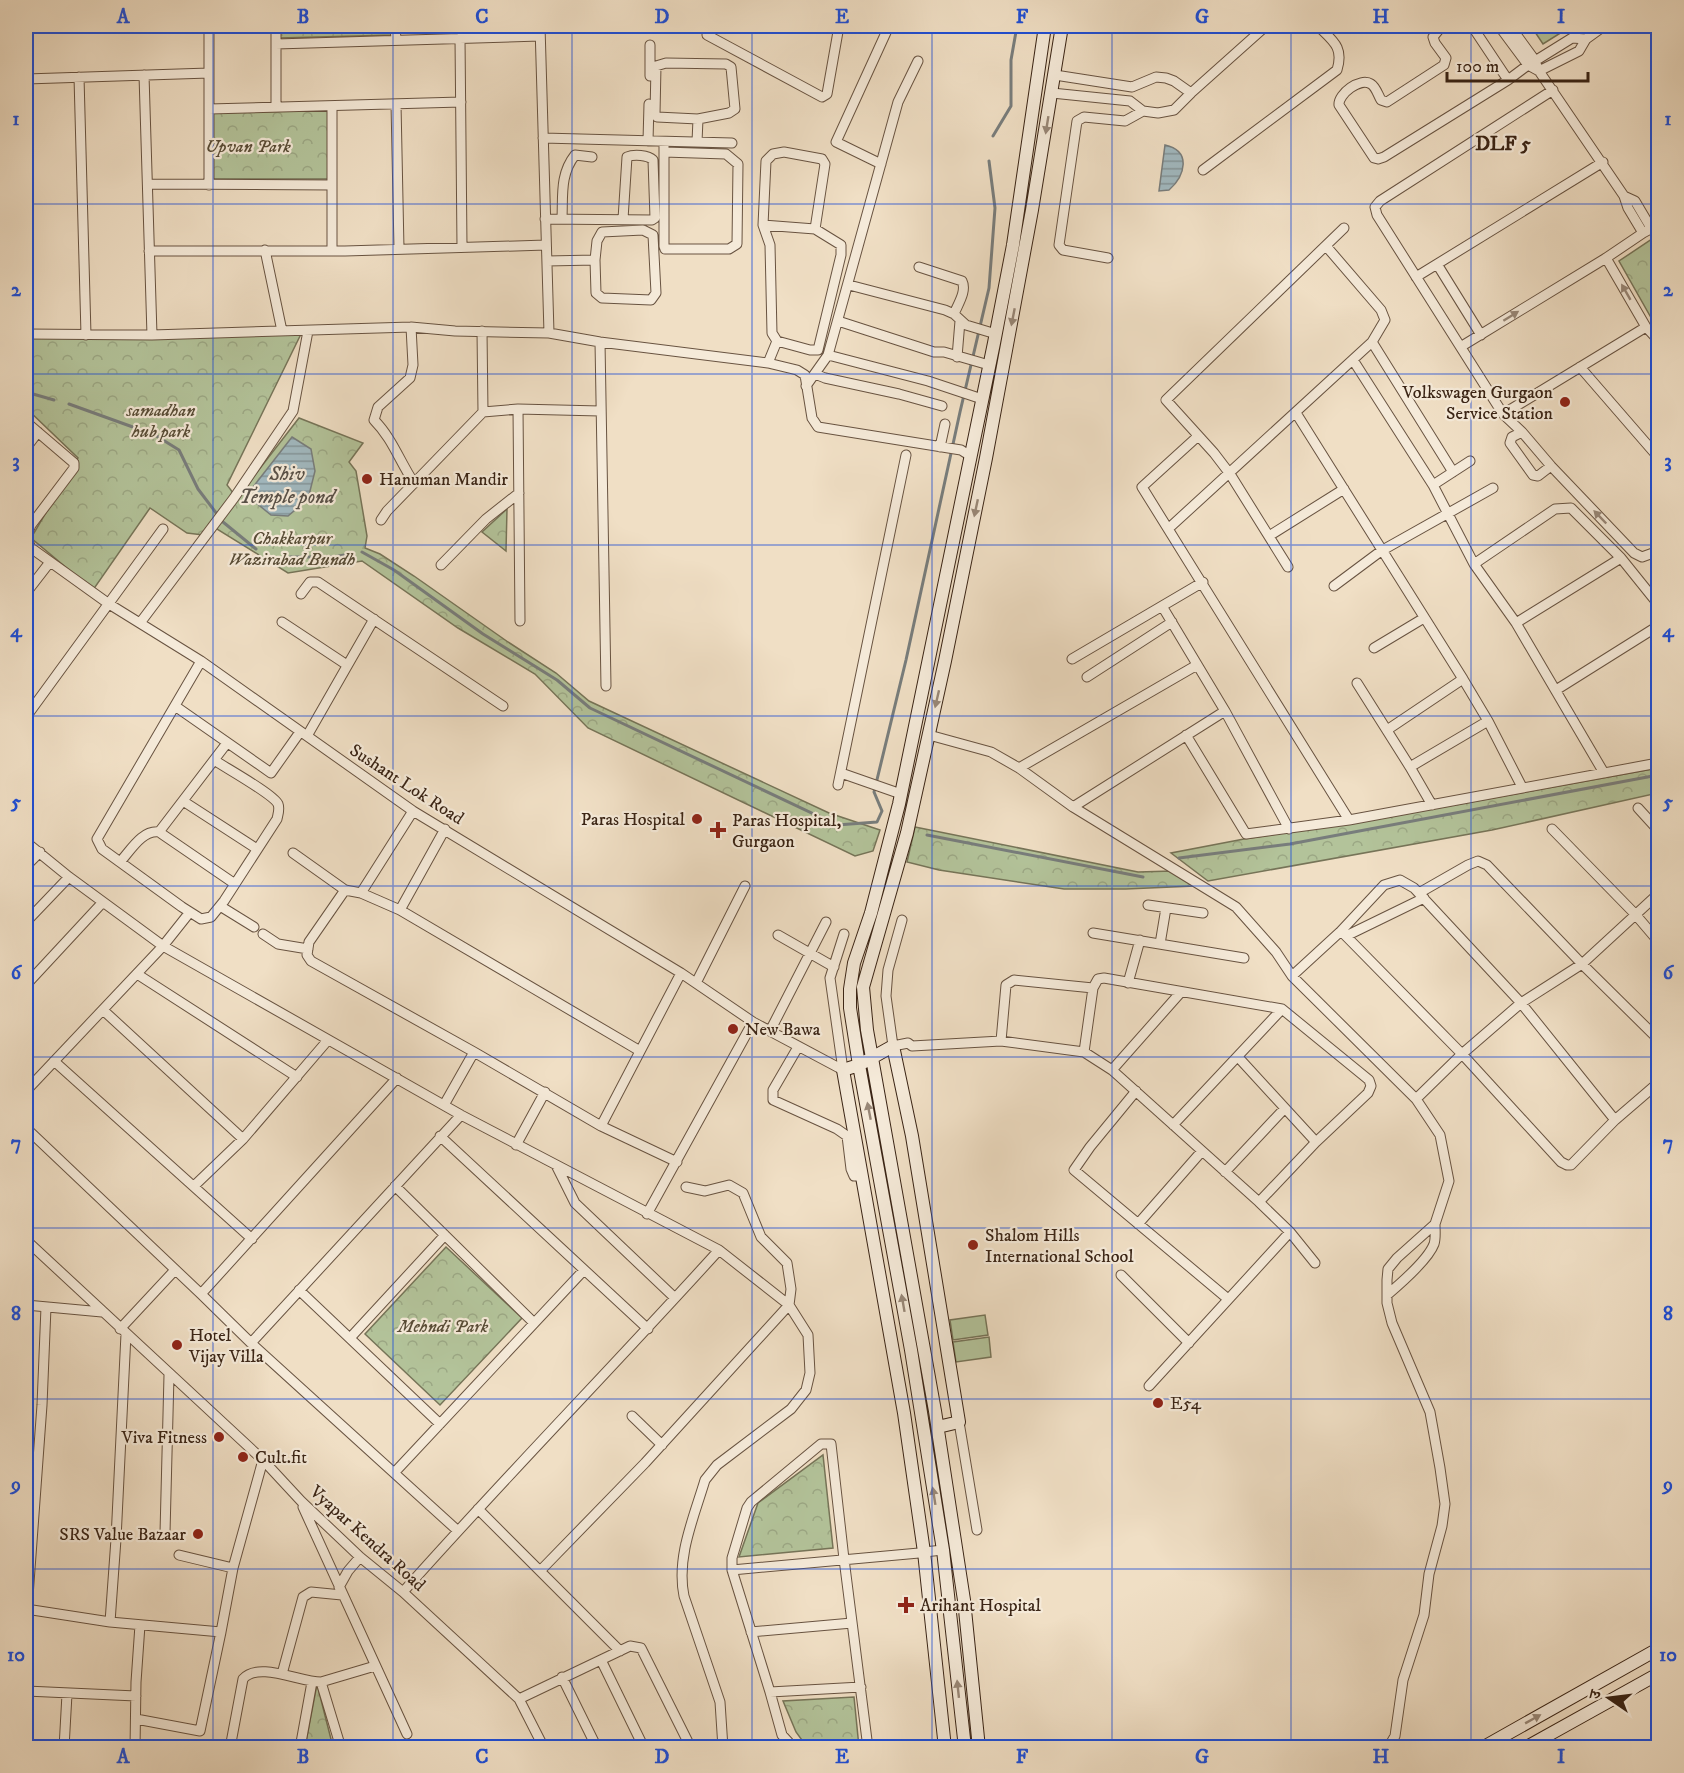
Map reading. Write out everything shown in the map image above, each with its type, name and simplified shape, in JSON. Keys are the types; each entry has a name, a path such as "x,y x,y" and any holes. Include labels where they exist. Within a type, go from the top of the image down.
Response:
{"main road":[{"path":"965,1748 943,1550 909,1339 850,1008 851,981 901,794 976,397 989,365 996,334 1013,245 1046,26"},
{"path":"979,1748 964,1600 938,1426 867,1030 863,987 907,833 987,458 1062,26"},
{"path":"938,1426 959,1422 912,1136 894,1049 860,1065 843,1070 904,1413 945,1748"},
{"path":"1482,1748 1659,1649"},
{"path":"1525,1748 1659,1674"}],"street":[{"path":"209,26 209,185"},
{"path":"276,26 276,107"},
{"path":"395,26 396,40"},
{"path":"276,44 460,38 556,26"},
{"path":"708,26 707,35 822,97 827,94 839,26"},
{"path":"881,164 836,142 889,26"},
{"path":"1052,93 1130,101 1143,111 1158,113 1174,110 1266,26"},
{"path":"1203,170 1337,70 1340,60 1339,49 1318,26"},
{"path":"1442,26 1433,37 1446,58 1444,64 1387,102 1381,100 1373,85 1368,82 1362,82 1342,94 1338,100 1374,158 1384,157 1572,38 1590,36"},
{"path":"1472,26 1508,80"},
{"path":"1462,346 1651,229 1628,208 1624,196 1603,162 1539,71 1499,26"},
{"path":"1510,26 1532,63"},
{"path":"1586,26 1590,36"},
{"path":"1539,71 1578,51 1590,36 1605,26"},
{"path":"540,29 549,333"},
{"path":"460,38 462,248"},
{"path":"648,141 650,45"},
{"path":"806,386 828,355 898,102 918,61"},
{"path":"658,64 726,64 731,67 735,109 729,113 698,119 657,117 654,105 658,64"},
{"path":"26,79 209,73"},
{"path":"144,75 152,335"},
{"path":"1055,75 1132,87 1156,77 1166,78 1191,93"},
{"path":"80,77 86,335"},
{"path":"1085,95 1086,80"},
{"path":"1130,101 1132,87"},
{"path":"1552,90 1380,201 1375,207 1377,215 1503,414 1634,553 1642,557 1653,553 1659,547"},
{"path":"209,109 461,102"},
{"path":"396,104 399,249"},
{"path":"332,106 332,250"},
{"path":"1108,258 1063,250 1059,245 1077,121 1084,117 1125,121 1143,111"},
{"path":"696,142 698,119"},
{"path":"543,138 732,143"},
{"path":"664,142 664,152 665,249 729,249 737,244 738,164 726,154 664,152"},
{"path":"763,225 815,229 841,245 841,255 822,341 818,350 810,350 777,341 772,333 770,245 763,225 766,160 773,154 784,152 815,157 822,159 825,164 815,229"},
{"path":"562,219 563,178 568,164 575,155 592,157"},
{"path":"545,219 562,219 623,219 655,219 653,160 649,157 627,157 623,219"},
{"path":"1416,277 1603,162"},
{"path":"147,184 332,185"},
{"path":"1288,567 1215,453 1166,400 1344,228"},
{"path":"643,230 648,232 653,235 656,293 651,300 598,296 595,260 597,241 602,232 643,230"},
{"path":"149,251 546,245"},
{"path":"1168,529 1372,342 1385,320 1381,310 1326,246"},
{"path":"265,250 282,331"},
{"path":"1606,258 1646,327 1659,340"},
{"path":"547,261 595,260"},
{"path":"1437,264 1481,335"},
{"path":"919,267 962,281 964,284 960,320 967,359"},
{"path":"849,285 960,320 983,331 996,334"},
{"path":"838,321 934,352 989,365"},
{"path":"26,334 152,335 411,327 549,333 600,342 768,363 797,370 805,375 812,418 818,427 943,447 965,453"},
{"path":"411,327 413,365 410,378 378,407 374,420 389,436 414,483"},
{"path":"1503,414 1646,327"},
{"path":"140,623 234,498 293,411 308,331"},
{"path":"482,331 483,412"},
{"path":"768,363 777,341"},
{"path":"600,342 606,686"},
{"path":"1372,342 1453,472"},
{"path":"828,355 955,389 976,397"},
{"path":"1353,360 1433,485 1474,564 1516,623 1604,773"},
{"path":"1580,367 1659,457"},
{"path":"815,374 942,406"},
{"path":"381,520 387,511 483,412 518,408 600,411"},
{"path":"518,408 520,621"},
{"path":"1296,413 1463,679 1488,721 1522,787"},
{"path":"26,422 38,432 26,448"},
{"path":"943,447 945,424"},
{"name":"Sushant Lok Road","path":"38,432 74,464 72,473 31,525 26,537 31,548 109,604 201,662 413,811 681,973 753,1022 843,1070"},
{"path":"1522,432 1512,438 1510,443 1533,475 1538,476 1551,466"},
{"path":"1197,436 1142,487 1349,820"},
{"path":"838,785 906,455"},
{"path":"1433,485 1470,461"},
{"path":"1269,536 1344,489"},
{"path":"1334,586 1381,551 1492,489"},
{"path":"441,565 486,519 519,493"},
{"path":"1474,564 1555,509 1571,508 1621,558 1659,604"},
{"path":"26,717 164,529"},
{"path":"1516,623 1621,558"},
{"path":"26,593 50,562"},
{"path":"301,594 310,582 318,582 503,706"},
{"path":"1072,659 1203,582"},
{"path":"1162,606 1225,711 1289,829"},
{"path":"1374,648 1424,618"},
{"path":"175,706 271,773 304,734 374,620"},
{"path":"282,622 347,665"},
{"path":"1087,676 1172,622"},
{"path":"1556,690 1659,626"},
{"path":"201,662 98,835 98,844 120,862 201,919 207,919 220,906 277,819 279,810 278,803 268,795 214,760"},
{"path":"1018,768 1197,665"},
{"path":"1387,730 1463,679"},
{"path":"1357,683 1432,805"},
{"path":"1073,807 1225,711"},
{"path":"1410,767 1488,721"},
{"path":"928,735 991,752 1073,807 1236,906 1276,952 1292,976 1416,1099 1440,1135 1449,1181 1435,1224 1436,1237 1433,1247 1405,1281 1387,1295"},
{"path":"1186,735 1246,834 1349,820 1659,763"},
{"path":"159,832 227,743"},
{"path":"841,773 901,794"},
{"path":"183,801 257,849"},
{"path":"1638,808 1659,830"},
{"path":"361,893 413,811"},
{"path":"400,910 445,829"},
{"path":"1552,829 1659,941"},
{"path":"120,862 145,835 152,831 159,832 235,884"},
{"path":"26,842 69,877 164,946 461,1115 718,1250 789,1305 808,1335 810,1373 806,1390 791,1410 710,1472 705,1480 681,1565 684,1596 720,1702 723,1748"},
{"path":"26,866 40,852"},
{"path":"293,853 345,890 361,893 400,910 640,1051"},
{"path":"1343,933 1422,896 1468,865 1478,861 1487,865 1659,1040"},
{"path":"26,922 69,877"},
{"path":"1292,976 1343,933 1384,885 1400,880 1422,896 1521,1003 1616,1120"},
{"path":"696,983 745,886"},
{"path":"345,890 309,942 307,955 311,961 601,1126 677,1162"},
{"path":"1416,1099 1462,1054 1521,1003 1582,964 1659,894"},
{"path":"26,986 104,902"},
{"path":"1148,905 1203,913"},
{"path":"220,906 254,927"},
{"path":"1160,944 1166,908"},
{"path":"26,1091 164,946 190,912"},
{"path":"902,920 888,970 886,988 894,1049 909,1051 912,1046 1000,1041 1084,1052 1112,1070 1259,1202 1290,1232 1315,1263"},
{"path":"770,1031 826,922"},
{"path":"1094,933 1244,958"},
{"path":"1343,933 1567,1165 1571,1165 1616,1120 1659,1083"},
{"path":"263,934 278,944 308,949"},
{"path":"778,934 834,967"},
{"path":"843,1070 830,978 844,934"},
{"path":"1128,982 1140,940"},
{"path":"601,1126 681,973"},
{"path":"137,974 297,1077"},
{"path":"1084,1052 1093,988 1098,979 1128,982 1282,1009 1369,1080 1371,1086 1368,1094 1316,1142 1259,1202"},
{"path":"1000,1041 1006,986 1014,980 1093,988"},
{"path":"1112,1070 1180,992"},
{"path":"1173,1125 1282,1009"},
{"path":"103,1010 243,1139"},
{"path":"648,1214 753,1022"},
{"path":"194,1186 243,1139 328,1040"},
{"path":"798,1047 772,1090 773,1100 837,1129 847,1136 851,1169 854,1176 862,1176"},
{"path":"444,1105 474,1052"},
{"path":"1238,1058 1316,1142"},
{"path":"54,1061 252,1239"},
{"path":"201,1294 397,1078"},
{"path":"1136,1091 1074,1170 1228,1299"},
{"path":"516,1144 544,1092"},
{"path":"1225,1172 1285,1108"},
{"path":"251,1343 461,1115"},
{"path":"26,1128 251,1343 458,1531"},
{"path":"441,1136 648,1329"},
{"path":"1138,1224 1202,1151"},
{"path":"556,1165 575,1203 675,1298"},
{"path":"540,1571 662,1445 789,1305 791,1289 787,1263 761,1237 743,1193 729,1185 705,1191 686,1187"},
{"path":"394,1186 534,1323"},
{"path":"1388,1748 1395,1736 1402,1680 1424,1615 1429,1574 1442,1526 1445,1504 1430,1412 1392,1323 1387,1295 1388,1269 1435,1224"},
{"path":"1149,1386 1290,1232"},
{"path":"350,1338 444,1235"},
{"name":"Vyapar Kendra Road","path":"26,1240 263,1460 301,1501 360,1557 403,1592 519,1699 544,1748"},
{"path":"403,1592 648,1329 718,1250"},
{"path":"110,1622 116,1539 123,1331 175,1270"},
{"path":"394,1473 584,1270"},
{"path":"1121,1275 1189,1343"},
{"path":"299,1290 440,1424"},
{"path":"26,1305 102,1312"},
{"path":"46,1307 29,1520 26,1610 110,1622 221,1632"},
{"path":"165,1533 169,1375"},
{"path":"632,1416 662,1445"},
{"path":"959,1422 976,1530"},
{"path":"794,1748 782,1735 732,1570 732,1558 747,1508 751,1502 821,1444 827,1443 831,1444 868,1748"},
{"path":"136,1719 200,1731 233,1568 263,1460"},
{"path":"301,1501 407,1734"},
{"path":"478,1509 620,1651"},
{"path":"732,1570 943,1550"},
{"path":"179,1555 233,1568"},
{"path":"340,1591 348,1571 360,1557"},
{"path":"282,1674 303,1597 311,1592 340,1591"},
{"path":"751,1632 852,1623"},
{"path":"135,1748 140,1625"},
{"path":"519,1699 630,1646 640,1648 691,1748"},
{"path":"601,1660 644,1748"},
{"path":"230,1748 243,1679 248,1674 254,1672 282,1674 316,1682 375,1666"},
{"path":"562,1677 597,1748"},
{"path":"300,1748 316,1682"},
{"path":"316,1682 341,1748"},
{"path":"770,1692 861,1687"},
{"path":"26,1691 136,1696"},
{"path":"64,1748 67,1694"}],"green space":[{"path":"279,26 393,26 393,35 279,38"},
{"path":"1531,26 1568,26 1570,27 1543,44"},
{"name":"Upvan Park","path":"329,110 329,179 212,179 212,113"},
{"path":"1658,235 1658,330 1619,261"},
{"name":"samadhan hub park","path":"302,332 227,485 234,494 219,521 299,418 363,443 349,462 356,471 367,536 365,548 380,554 414,576 556,673 589,701 829,813 880,830 873,851 855,856 588,728 535,674 458,628 362,561 288,573 209,524 203,535 187,533 150,508 93,590 31,538 78,458 26,408 26,333"},
{"path":"507,509 506,551 482,532"},
{"path":"1658,768 1658,793 1492,830 1208,881 1171,853 1244,839 1382,818"},
{"path":"915,827 1138,872 1172,871 1193,886 1064,889 939,870 907,862"},
{"name":"Mehndi Park","path":"446,1247 522,1318 440,1405 365,1334"},
{"path":"985,1315 988,1335 953,1340 950,1320"},
{"path":"989,1337 991,1357 956,1362 953,1342"},
{"path":"823,1455 833,1548 739,1557 758,1503"},
{"path":"317,1684 333,1747 305,1747"},
{"path":"854,1697 859,1747 807,1747 796,1732 783,1701"}],"water":[{"path":"1165,145 1174,148 1179,153 1183,164 1175,184 1169,190 1159,191"},
{"name":"Shiv Temple pond","path":"292,437 311,449 315,471 308,499 288,516 271,515 255,502 253,487"}],"waterway":[{"path":"993,136 1011,106 1011,60 1017,26"},
{"path":"362,552 394,570 483,634 557,680 590,708 837,825 877,822 882,811 874,792 906,660 989,288 995,208 989,161"},
{"path":"26,392 54,400"},
{"path":"69,404 155,435 179,450 198,489 223,522 256,549"},
{"path":"290,557 333,557 350,554"},
{"path":"1179,858 1290,844 1658,775"},
{"path":"927,835 1143,877"}],"place":[{"name":"Volkswagen Gurgaon Service Station","path":"1565,402"},
{"name":"Hanuman Mandir","path":"367,479"},
{"name":"Paras Hospital","path":"697,819"},
{"name":"Paras Hospital, Gurgaon","path":"718,830"},
{"name":"New Bawa","path":"733,1029"},
{"name":"Shalom Hills International School","path":"973,1245"},
{"name":"Hotel Vijay Villa","path":"177,1345"},
{"name":"E54","path":"1158,1403"},
{"name":"Viva Fitness","path":"219,1437"},
{"name":"Cult.fit","path":"243,1457"},
{"name":"SRS Value Bazaar","path":"198,1534"},
{"name":"Arihant Hospital","path":"906,1605"}],"district":[{"name":"DLF 5","path":"1503,143"}],"park label":[{"name":"Chakkarpur Wazirabad Bundh","path":"292,548"}]}
